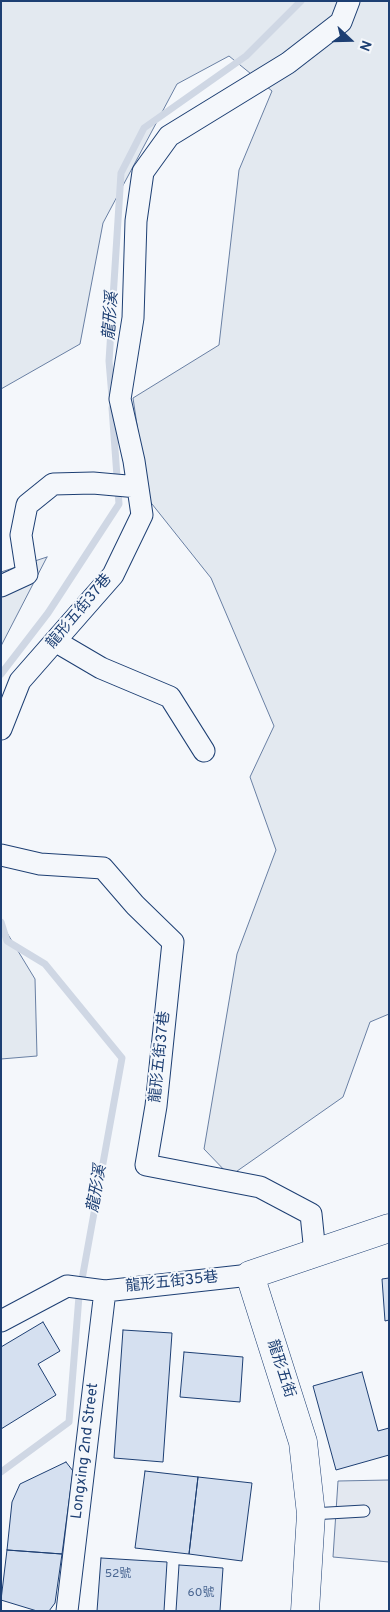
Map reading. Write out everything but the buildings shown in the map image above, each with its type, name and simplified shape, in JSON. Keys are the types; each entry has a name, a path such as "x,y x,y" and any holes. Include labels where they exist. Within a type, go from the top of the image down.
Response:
{"street":[{"name":"龍形五街37巷","path":"1,729 20,682 113,575 142,515 120,399 130,342 136,222 142,172 168,136 288,63 341,22 349,1"},
{"path":"1,586 27,574 21,535 27,505 53,484 93,483 138,487"},
{"path":"55,641 101,668 170,697 204,751"},
{"name":"龍形五街37巷","path":"1,855 40,864 102,868 135,905 173,942 156,1106 146,1165 260,1187 311,1214 315,1253"},
{"path":"250,1275 389,1228"},
{"name":"龍形五街35巷","path":"1,1321 67,1286 100,1289 250,1275"},
{"name":"龍形五街","path":"250,1275 303,1442 311,1514 305,1611"},
{"name":"Longxing 2nd Street","path":"67,1611 100,1289"}],"lane":[{"path":"311,1514 364,1511"}],"shaded area":[{"path":"1,1 389,1 389,1014 370,1022 343,1097 230,1176 204,1149 237,954 276,850 250,777 274,726 211,578 148,499 133,398 219,345 239,170 272,91 229,56 177,84 103,223 80,344 1,389"},
{"path":"47,557 1,646 1,572"},
{"path":"1,923 35,979 37,1056 1,1059"},
{"path":"389,1480 389,1562 333,1557 338,1481"}],"waterway":[{"name":"龍形溪","path":"112,397 109,361 121,173 144,128 246,56 301,1"},
{"name":"龍形溪","path":"1,674 48,613 119,504 112,408"},
{"name":"龍形溪","path":"1,922 7,941 45,964 122,1058 79,1296 69,1422 1,1472"}]}
